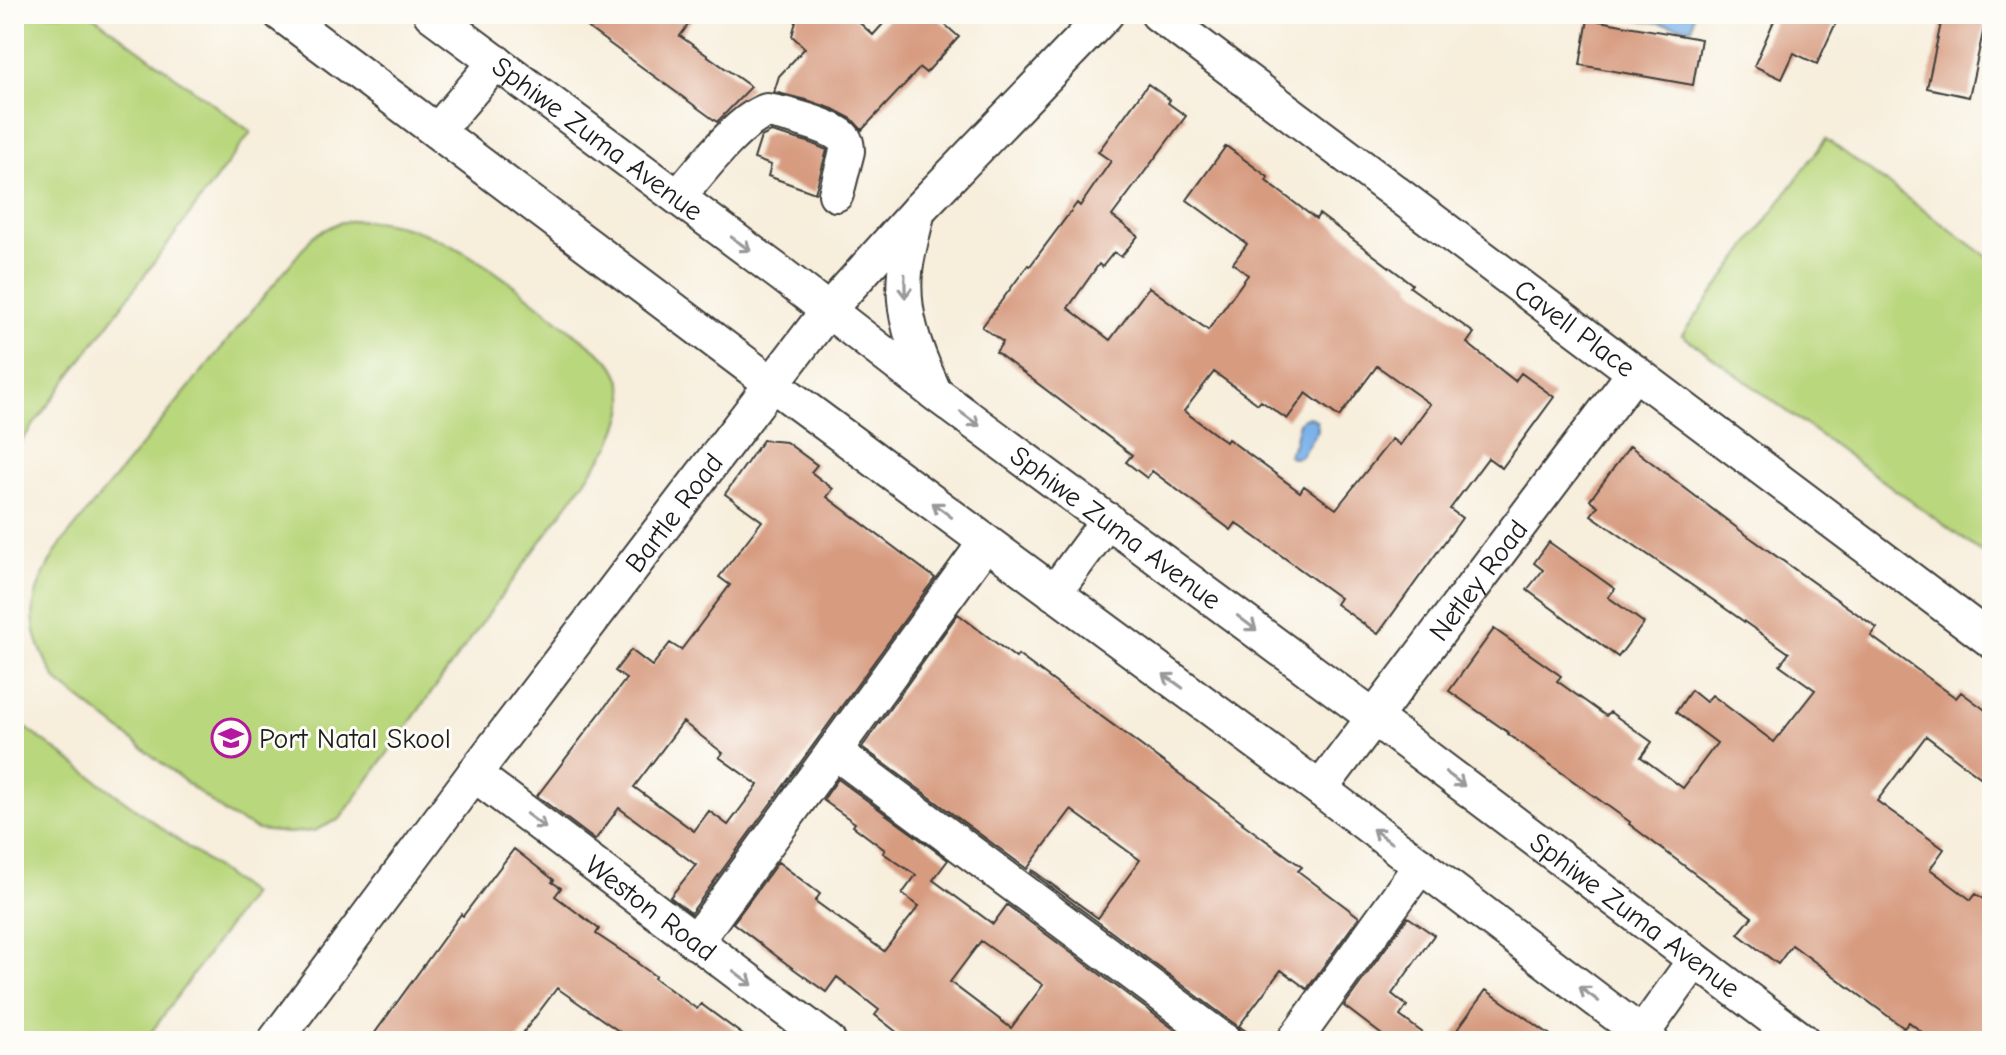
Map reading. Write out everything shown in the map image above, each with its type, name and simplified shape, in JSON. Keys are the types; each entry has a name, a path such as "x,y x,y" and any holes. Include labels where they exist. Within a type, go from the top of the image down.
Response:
{"street":[{"path":"281,14 771,383 1421,865 1643,1039 1695,960"},
{"name":"Sphiwe Zuma Avenue","path":"431,14 1803,1041"},
{"name":"Bartle Road","path":"275,1041 474,774 829,309 918,210 1106,14"},
{"name":"Cavell Place","path":"1158,14 1992,641"},
{"path":"437,131 496,62"},
{"path":"678,197 727,141 752,118 767,111 795,117 843,137 847,151 836,194"},
{"path":"918,210 905,272 906,312 915,349 936,394"},
{"name":"Netley Road","path":"1320,789 1635,372"},
{"path":"1054,593 1108,520"},
{"path":"695,942 986,542"},
{"path":"834,751 1224,1041"},
{"name":"Weston Road","path":"474,774 824,1040"},
{"path":"1294,1041 1421,865"}],"green space":[{"path":"14,14 91,14 251,132 14,451"},
{"path":"1826,139 1992,260 1992,560 1682,335"},
{"path":"356,220 415,230 442,241 518,288 613,365 623,388 623,411 610,446 340,819 314,831 288,833 258,830 229,816 57,681 46,662 34,628 35,598 60,545 314,235 338,223"},
{"path":"14,719 251,894 145,1041 14,1041"}],"water":[{"path":"1604,14 1694,14 1692,28"},
{"path":"1307,417 1317,422 1318,430 1300,457 1292,458 1288,455 1298,425"}],"building":[{"path":"569,14 696,14 680,36 751,87 717,122"},
{"path":"798,14 850,14 873,35 892,14 933,14 959,37 926,73 920,68 862,130 852,119 833,109 774,92 779,76 805,48 792,36"},
{"path":"1777,14 1840,14 1817,64 1794,53 1782,79 1754,66"},
{"path":"1943,14 1987,14 1969,97 1927,88"},
{"path":"1588,19 1701,39 1693,85 1580,65"},
{"path":"1148,84 1186,116 1112,216 1138,236 1121,257 1114,252 1102,267 1099,264 1068,308 1110,340 1149,287 1208,330 1248,275 1233,263 1247,244 1187,200 1226,146 1316,219 1319,214 1412,284 1410,287 1474,333 1467,343 1515,381 1521,373 1554,397 1502,468 1488,458 1450,509 1462,518 1378,634 1336,604 1340,598 1236,523 1231,530 1152,471 1147,478 1126,462 1132,455 996,352 1003,342 982,327 1077,203 1080,206 1111,161 1098,152","holes":["1377,366 1430,404 1400,445 1392,439 1336,509 1304,486 1300,492 1184,411 1214,372 1258,404 1261,401 1287,419 1306,393 1339,417"]},
{"path":"771,132 827,150 815,193 768,176 771,165 754,159 761,137"},
{"path":"763,440 786,442 817,465 811,472 833,489 827,497 935,578 691,913 670,897 696,865 619,808 595,840 537,796 626,679 615,671 631,650 652,666 670,643 681,650 730,585 719,577 762,521 725,494","holes":["683,722 723,753 719,757 758,785 728,825 709,811 694,831 634,787"]},
{"path":"1630,446 1741,531 1877,628 1871,636 1956,698 1961,692 1992,715 1992,786 1926,736 1877,801 1944,849 1930,869 1971,900 1976,894 1992,904 1992,1041 1933,1041 1909,1022 1904,1028 1792,945 1778,964 1738,934 1752,917 1630,822 1449,691 1494,629 1561,676 1557,681 1606,716 1610,712 1652,742 1641,757 1683,788 1717,743 1676,712 1691,690 1706,702 1712,695 1774,742 1815,690 1780,665 1789,653 1591,515 1598,506 1590,500"},
{"path":"1549,542 1615,589 1608,597 1644,623 1618,657 1527,590 1543,570 1534,563"},
{"path":"958,614 1185,778 1302,867 1298,871 1359,917 1307,989 1281,970 1239,1026 1259,1041 1244,1041 1236,1025 1031,872 1098,918 1140,860 1071,810 1027,869 862,747"},
{"path":"838,779 948,860 933,880 993,924 1007,905 1190,1041 908,1041 875,1015 879,1010 837,977 826,992 733,923 778,862 820,894 815,901 884,951 919,906 902,894 916,875 883,853 885,850 853,826 855,823 823,800","holes":["981,941 1043,985 1011,1028 950,982"]},
{"path":"514,849 554,880 552,882 561,888 555,896 599,929 596,934 638,962 654,978 697,1009 701,1004 751,1041 633,1041 557,988 517,1041 369,1041 461,914 463,916"},
{"path":"1408,917 1434,935 1392,994 1407,1006 1400,1016 1434,1041 1390,1041 1344,1006"},
{"path":"1486,990 1559,1041 1449,1041"}],"place":[{"name":"Port Natal Skool","path":"231,738"}]}
